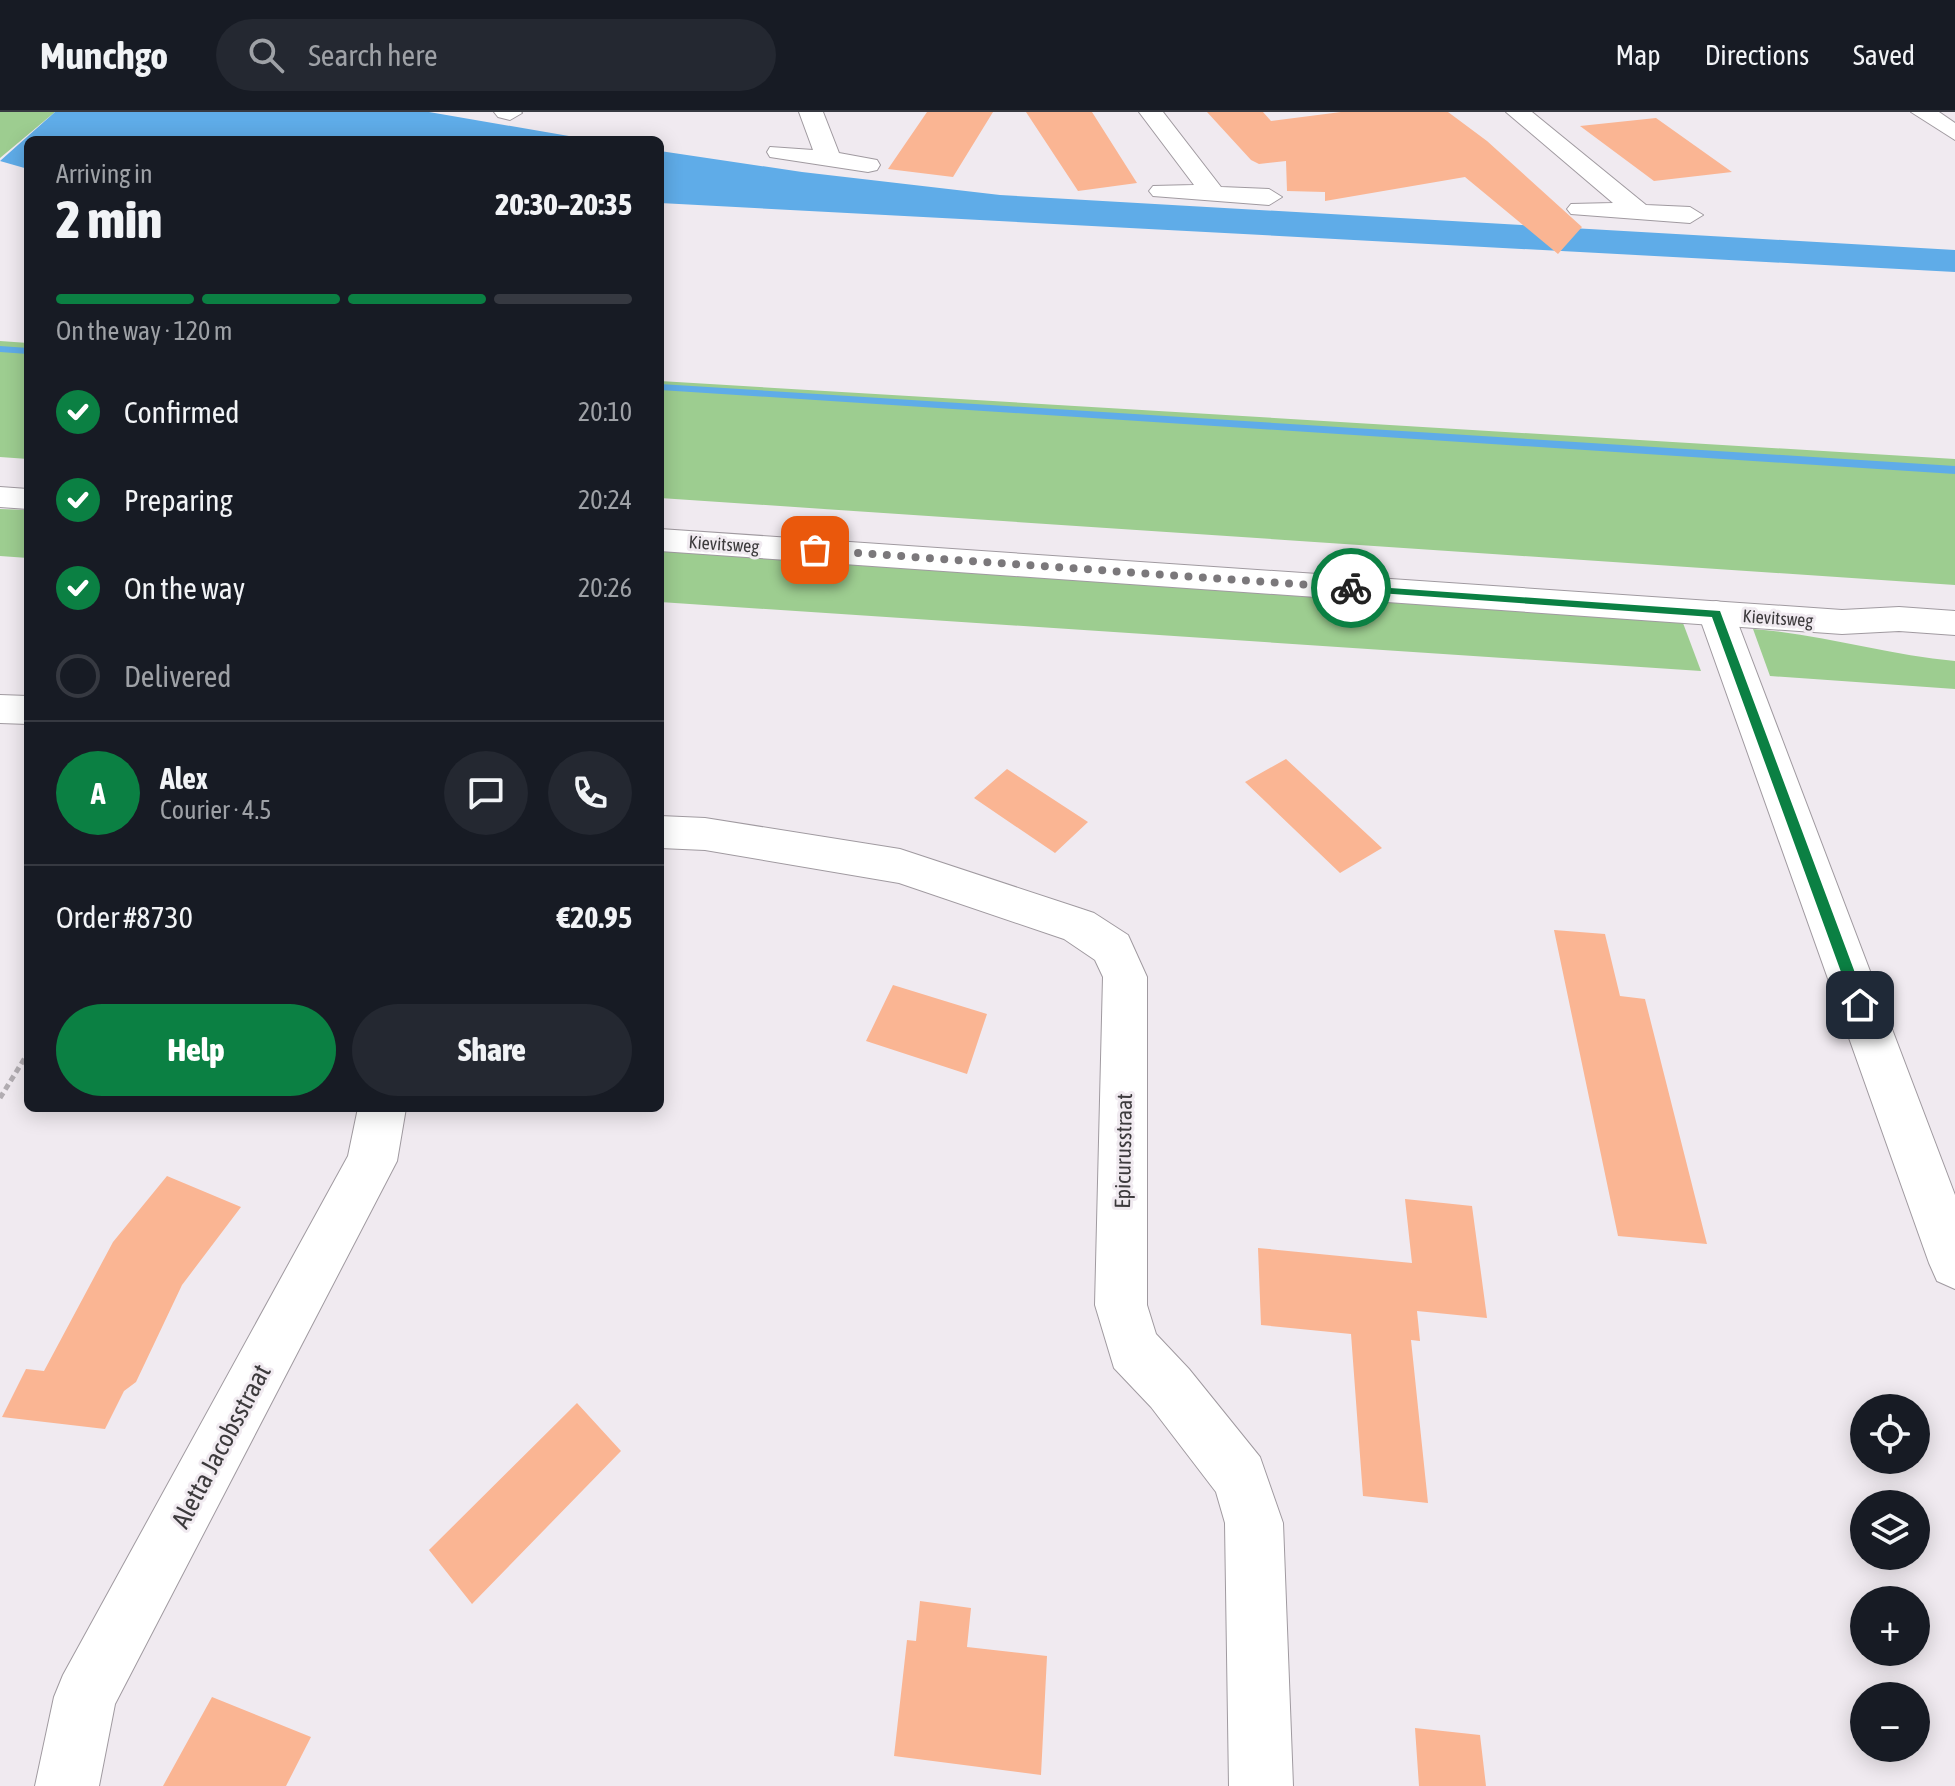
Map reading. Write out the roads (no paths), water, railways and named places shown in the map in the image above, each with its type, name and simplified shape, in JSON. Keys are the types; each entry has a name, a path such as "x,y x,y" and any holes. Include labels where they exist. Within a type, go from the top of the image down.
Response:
{"street":[{"path":"811,112 829,159"},
{"path":"1151,112 1214,194"},
{"path":"1518,112 1639,212"},
{"path":"1923,112 1955,133"},
{"path":"779,152 868,165"},
{"path":"1162,191 1269,197"},
{"path":"1580,209 1690,215"},
{"path":"0,497 24,499"},
{"name":"Kievitsweg","path":"664,540 1842,622 1899,619 1955,623"},
{"path":"1716,613 1955,1263"},
{"name":"Kievitsweg","path":"1842,622 1915,646 1955,652"},
{"path":"0,709 24,710"},
{"name":"Epicurusstraat","path":"664,832 705,834 900,866 1079,926 1112,948 1125,977 1121,1305 1133,1349 1170,1388 1240,1477 1254,1523 1261,1786"},
{"name":"Aletta Jacobsstraat","path":"67,1786 85,1697 372,1161 381,1112"}],"water":[{"path":"55,112 429,112 569,136 28,136"},
{"path":"24,140 24,168 0,161"},
{"path":"664,152 802,172 1000,195 1955,250 1955,272 664,203"}],"waterway":[{"path":"0,349 24,351"},
{"path":"664,387 1955,470"}]}
